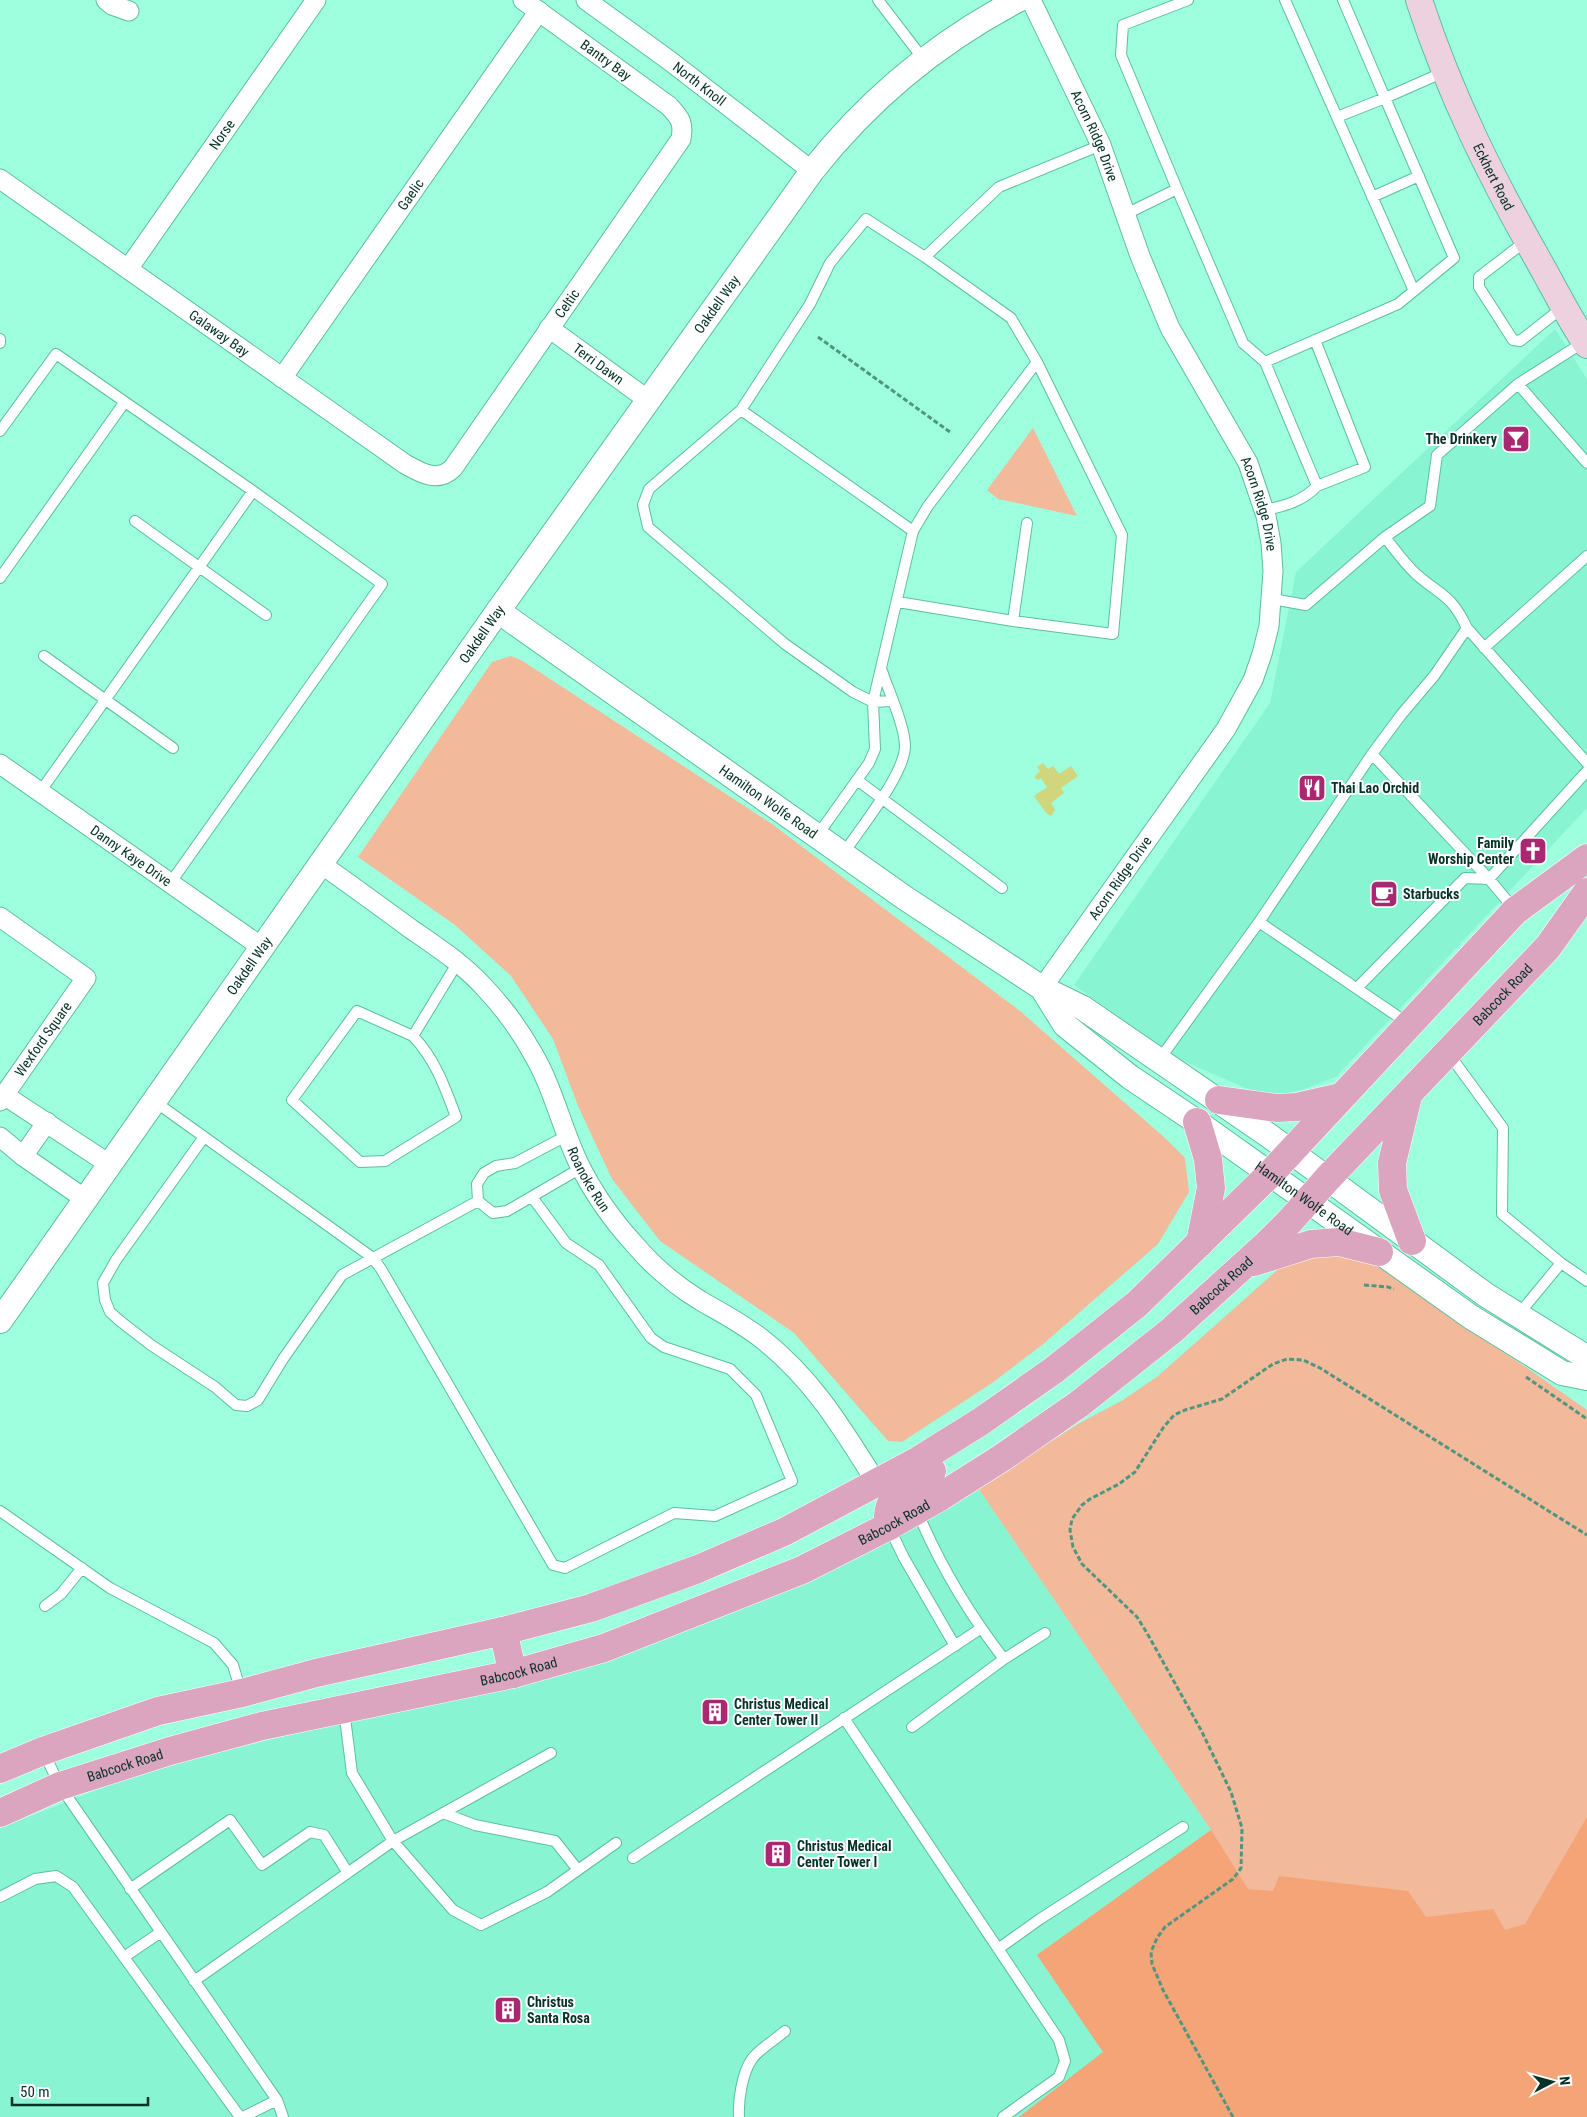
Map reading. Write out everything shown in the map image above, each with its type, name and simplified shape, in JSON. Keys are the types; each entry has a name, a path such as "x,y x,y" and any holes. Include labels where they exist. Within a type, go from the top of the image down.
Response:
{"main road":[{"name":"Eckhert Road","path":"1419,0 1444,72 1468,128 1505,202 1586,343"},
{"path":"0,1769 43,1751 158,1710 242,1693 316,1673 503,1631 591,1608 698,1569 784,1532 919,1460 1054,1370 1137,1304 1270,1174 1515,911 1587,858"},
{"name":"Babcock Road","path":"0,1813 60,1786 170,1751 244,1731 513,1674 604,1648 802,1570 889,1526 1003,1457 1079,1404 1171,1331 1245,1264 1290,1221 1328,1178 1548,947 1587,892"},
{"path":"1408,1095 1392,1163 1393,1190 1412,1241"},
{"path":"1219,1100 1277,1108 1297,1106 1342,1096"},
{"path":"1197,1122 1208,1159 1211,1188 1200,1242"},
{"path":"1245,1264 1311,1244 1339,1242 1380,1252"},
{"path":"889,1526 887,1517 895,1495 909,1484 982,1442 992,1431 993,1412"},
{"path":"503,1631 513,1674"}],"street":[{"path":"106,0 112,5 129,11"},
{"name":"Norse","path":"128,269 316,0"},
{"name":"Bantry Bay","path":"523,0 669,106 678,116 683,127"},
{"name":"North Knoll","path":"586,0 812,171"},
{"name":"Oakdell Way","path":"0,1321 498,611 812,171 838,139 880,97 924,60 954,38 1018,0"},
{"name":"Acorn Ridge Drive","path":"1031,0 1101,145 1140,256 1170,328 1248,463 1265,510 1274,571 1269,626 1262,654 1241,705 1042,988"},
{"name":"Gaelic","path":"282,378 539,11"},
{"name":"Celtic","path":"442,475 447,474 453,468 548,328 681,139 683,127"},
{"name":"Galaway Bay","path":"0,179 405,464 433,477 442,475"},
{"name":"Terri Dawn","path":"548,328 648,400"},
{"name":"Hamilton Wolfe Road","path":"498,611 905,898 1042,988 1084,1008 1219,1100 1486,1295 1581,1354 1587,1363"},
{"name":"Danny Kaye Drive","path":"0,764 263,948"},
{"name":"Roanoke Run","path":"322,864 458,962 485,988 518,1030 533,1054 549,1087 581,1168 594,1192 614,1221 637,1248 662,1272 699,1300 732,1318 762,1339 790,1363 815,1390 837,1419 876,1482"},
{"name":"Wexford Square","path":"0,917 86,978 2,1098"},
{"name":"Hamilton Wolfe Road","path":"1042,988 1066,1025 1130,1077 1197,1122 1471,1317 1562,1374 1587,1378"},
{"path":"2,1098 48,1122 109,1164"},
{"path":"23,1156 48,1122"},
{"path":"0,1137 23,1156 85,1199"}],"lane":[{"path":"878,0 924,60"},
{"path":"1188,0 1123,25 1121,55 1243,343 1264,362 1318,486"},
{"path":"1286,0 1414,291"},
{"path":"1264,362 1398,304 1454,258 1343,0"},
{"path":"1337,117 1444,72"},
{"path":"925,257 999,187 1101,145"},
{"path":"1372,197 1419,176"},
{"path":"1126,214 1177,190"},
{"path":"891,701 873,702 853,692 785,644 648,527 643,505 649,488 741,410 810,304 830,263 866,219 925,257 1011,318 1037,362 1122,534 1113,634 1013,621 898,602"},
{"path":"1527,240 1479,277 1479,288 1513,340 1520,341 1565,306"},
{"path":"0,338 0,343"},
{"path":"1265,510 1308,496 1318,486 1364,467 1315,340"},
{"path":"1272,599 1306,605 1385,537 1430,506 1437,454 1518,384 1586,343"},
{"path":"0,431 56,354 253,491 382,584 171,882"},
{"path":"816,837 857,780 875,749 873,702 898,602 913,531 928,506 1037,362"},
{"path":"1518,384 1587,463"},
{"path":"0,578 124,403"},
{"path":"741,410 913,531"},
{"path":"40,792 253,491"},
{"path":"135,522 266,615"},
{"path":"1013,621 1027,523"},
{"path":"1385,537 1416,574 1448,596 1459,610 1467,628 1587,763"},
{"path":"1484,648 1587,556"},
{"path":"1159,1060 1259,922 1372,754 1401,715 1434,676 1467,628"},
{"path":"44,656 173,748"},
{"path":"843,854 882,798 898,771 905,746 901,724 891,701 882,670"},
{"path":"1372,754 1489,879 1515,911"},
{"path":"1489,879 1587,771"},
{"path":"857,780 1002,888"},
{"path":"1356,988 1465,878 1489,879"},
{"path":"1259,922 1409,1024"},
{"path":"413,1036 458,962"},
{"path":"357,1011 413,1036 424,1047 440,1074 456,1117 385,1161 360,1162 292,1100 357,1011"},
{"path":"1448,1053 1503,1128 1502,1214 1561,1263 1587,1281"},
{"path":"154,1101 373,1258 553,1565 565,1568 674,1513 715,1516 792,1480 756,1395 730,1369 664,1346 651,1338 599,1265 566,1243 532,1197"},
{"path":"568,1135 515,1163 496,1166 484,1173 477,1184 478,1201 493,1213 507,1211 581,1168"},
{"path":"204,1137 121,1252 104,1283 105,1300 110,1312 151,1345 207,1382 236,1405 247,1406 258,1400 283,1359 342,1275 478,1201"},
{"path":"1518,1315 1561,1263"},
{"path":"0,1510 110,1588 214,1643 233,1665 242,1693"},
{"path":"916,1510 926,1533 980,1629 1004,1659"},
{"path":"889,1526 904,1558 955,1646"},
{"path":"45,1606 61,1594 82,1568"},
{"path":"633,1858 980,1629"},
{"path":"912,1728 1004,1659 1045,1633"},
{"path":"344,1709 352,1773 393,1842 453,1910 481,1925 547,1892 616,1843"},
{"path":"844,1718 1059,2040 1065,2061 1059,2077 1002,2117"},
{"path":"43,1751 60,1786 276,2100 283,2117"},
{"path":"194,1981 393,1842 442,1812 551,1753"},
{"path":"442,1812 474,1825 556,1841 578,1870"},
{"path":"130,1889 230,1820 262,1864 310,1832 324,1835 348,1873"},
{"path":"998,1950 1040,1919 1183,1827"},
{"path":"0,1896 35,1879 56,1876 73,1886 240,2117"},
{"path":"124,1957 161,1932"},
{"path":"739,2117 738,2107 743,2081 752,2059 785,2031"},
{"path":"244,2117 276,2100"}],"path":[{"path":"818,337 950,432"},
{"path":"1233,2117 1163,1990 1152,1964 1151,1952 1157,1938 1165,1927 1233,1879 1241,1868 1242,1828 1230,1792 1201,1730 1147,1633 1136,1617 1082,1564 1073,1547 1070,1530 1072,1519 1082,1505 1090,1499 1119,1484 1135,1472 1163,1428 1174,1415 1222,1399 1273,1364 1287,1359 1303,1360 1320,1368 1587,1535"}],"shaded area":[{"path":"1555,329 1587,379 1587,808 1336,1077 1302,1090 1266,1097 1179,1059 1074,985 1270,703 1296,572"},
{"path":"1033,428 1077,516 998,499 987,490"},
{"path":"511,656 521,660 772,824 1020,1011 1165,1138 1185,1158 1189,1192 1158,1244 1042,1345 992,1383 902,1442 888,1441 794,1333 660,1241 612,1179 578,1106 553,1039 511,976 455,925 358,857 492,662"},
{"path":"1043,763 1048,769 1053,766 1059,774 1071,766 1078,776 1061,788 1064,793 1051,803 1055,810 1051,816 1047,814 1034,796 1047,787 1041,778 1038,780 1034,777 1040,771 1037,767"},
{"path":"1314,1252 1365,1260 1396,1276 1587,1410 1587,2117 1149,2117 1037,1955 1211,1830 978,1488 1078,1424 1123,1400 1158,1376 1283,1265"},
{"path":"978,1488 1211,1830 1037,1955 1149,2117 0,2117 0,1828 122,1780 209,1755 644,1647 726,1616 840,1564"},
{"path":"1587,1817 1587,2117 1019,2117 1103,2052 1037,1955 1211,1830 1248,1889 1273,1891 1279,1876 1408,1891 1426,1917 1493,1909 1505,1930 1525,1924"}],"place":[{"name":"The Drinkery","path":"1516,439"},
{"name":"Thai Lao Orchid","path":"1312,788"},
{"name":"Family Worship Center","path":"1533,851"},
{"name":"Starbucks","path":"1384,894"},
{"name":"Christus Medical Center Tower II","path":"715,1712"},
{"name":"Christus Medical Center Tower I","path":"778,1854"},
{"name":"Christus Santa Rosa","path":"508,2010"}]}
